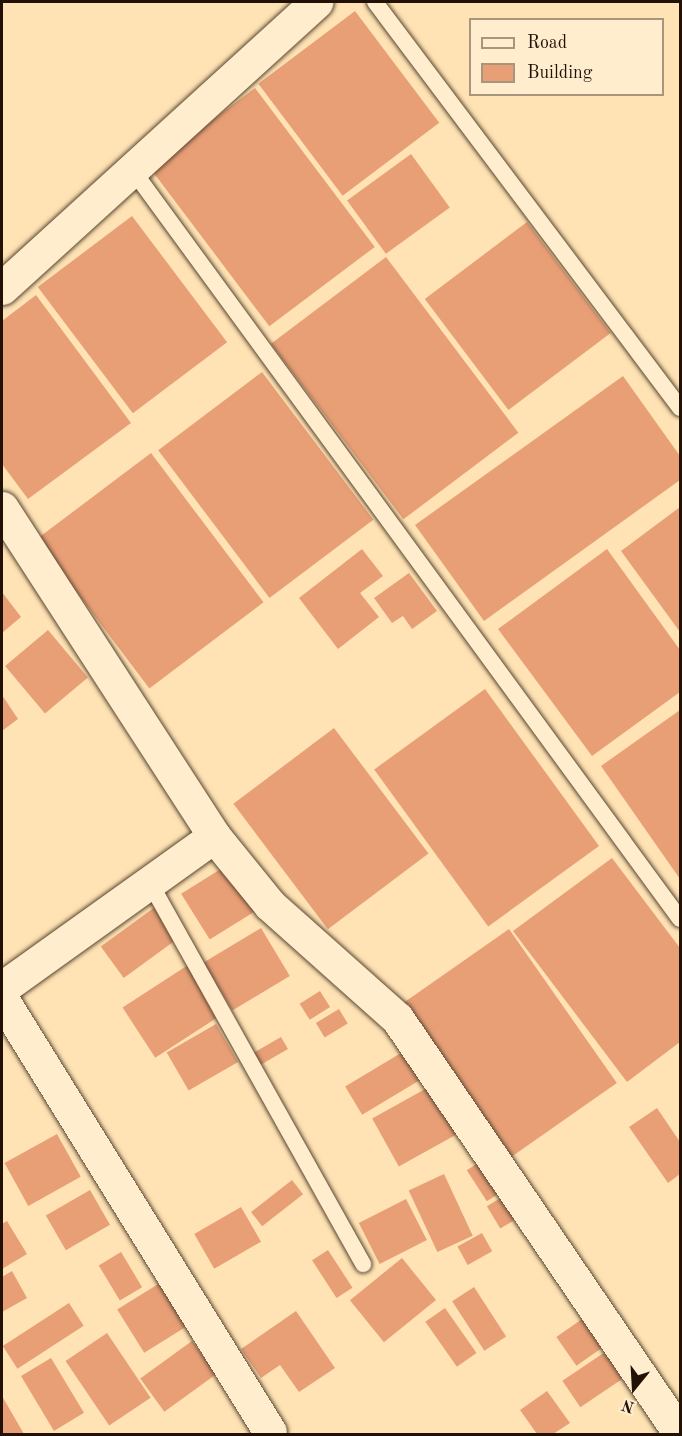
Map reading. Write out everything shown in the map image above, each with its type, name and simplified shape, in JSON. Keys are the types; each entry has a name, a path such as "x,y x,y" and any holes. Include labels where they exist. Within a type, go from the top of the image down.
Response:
{"street":[{"path":"2,288 134,172 316,2"},
{"path":"2,508 214,836 270,905 397,1018 680,1434"},
{"path":"2,988 214,836"},
{"path":"2,999 270,1432"}],"lane":[{"path":"375,2 681,408"},
{"path":"134,172 681,919"},
{"path":"149,881 363,1264"}],"building":[{"path":"355,11 439,123 343,196 258,84"},
{"path":"255,88 375,247 269,326 150,167"},
{"path":"411,154 450,207 386,254 347,200"},
{"path":"132,216 227,342 133,413 38,287"},
{"path":"527,222 611,333 508,410 425,299"},
{"path":"386,257 518,433 403,519 271,344"},
{"path":"36,295 131,423 28,499 2,464 2,321"},
{"path":"262,372 373,520 270,598 158,450"},
{"path":"623,376 680,456 680,480 484,621 415,525"},
{"path":"151,453 264,602 149,688 37,539"},
{"path":"680,507 680,632 621,551"},
{"path":"362,549 383,576 360,593 379,617 338,649 299,598"},
{"path":"607,549 680,650 680,692 592,756 498,629"},
{"path":"409,573 437,611 412,629 403,616 392,623 374,598"},
{"path":"2,592 21,617 2,633"},
{"path":"48,630 88,677 45,713 5,666"},
{"path":"485,689 599,846 488,926 374,770"},
{"path":"2,695 18,719 2,731"},
{"path":"680,710 680,879 601,766"},
{"path":"334,728 428,853 328,929 233,804"},
{"path":"612,858 680,948 680,1042 627,1082 513,931"},
{"path":"232,862 261,908 210,940 181,894"},
{"path":"155,907 178,939 124,978 101,946"},
{"path":"261,928 290,976 232,1011 204,963"},
{"path":"509,929 617,1083 508,1159 400,1005"},
{"path":"188,965 221,1015 155,1058 123,1007"},
{"path":"320,991 330,1007 310,1020 300,1004"},
{"path":"339,1009 348,1024 325,1037 316,1023"},
{"path":"216,1024 238,1062 189,1091 167,1052"},
{"path":"281,1037 288,1049 260,1065 253,1053"},
{"path":"406,1050 423,1078 362,1115 345,1087"},
{"path":"436,1083 463,1131 399,1166 372,1118"},
{"path":"657,1108 680,1142 680,1174 668,1183 629,1127"},
{"path":"57,1134 81,1177 28,1206 5,1163"},
{"path":"481,1161 501,1192 487,1201 467,1170"},
{"path":"444,1174 473,1236 437,1252 409,1190"},
{"path":"292,1180 303,1194 262,1226 251,1212"},
{"path":"90,1190 110,1225 66,1250 46,1216"},
{"path":"504,1196 517,1218 500,1229 487,1206"},
{"path":"406,1199 427,1240 380,1264 359,1223"},
{"path":"241,1207 261,1242 214,1269 194,1234"},
{"path":"7,1221 27,1254 2,1269 2,1224"},
{"path":"482,1233 492,1251 468,1265 458,1247"},
{"path":"328,1250 353,1288 337,1298 312,1260"},
{"path":"121,1252 142,1287 120,1301 99,1265"},
{"path":"402,1258 436,1300 384,1342 350,1300"},
{"path":"12,1271 27,1298 2,1312 2,1277"},
{"path":"163,1281 190,1324 144,1353 117,1310"},
{"path":"474,1287 506,1336 484,1351 452,1301"},
{"path":"69,1303 84,1326 17,1369 3,1346"},
{"path":"445,1308 477,1353 457,1367 425,1322"},
{"path":"296,1311 335,1368 299,1392 280,1365 261,1378 241,1349"},
{"path":"585,1317 605,1346 576,1366 556,1337"},
{"path":"107,1333 151,1398 109,1426 66,1361"},
{"path":"192,1341 216,1374 164,1412 140,1379"},
{"path":"608,1350 626,1377 580,1407 562,1381"},
{"path":"51,1358 84,1413 54,1431 21,1376"},
{"path":"547,1391 570,1423 553,1434 537,1434 520,1410"},
{"path":"2,1396 24,1434 2,1434"}]}
